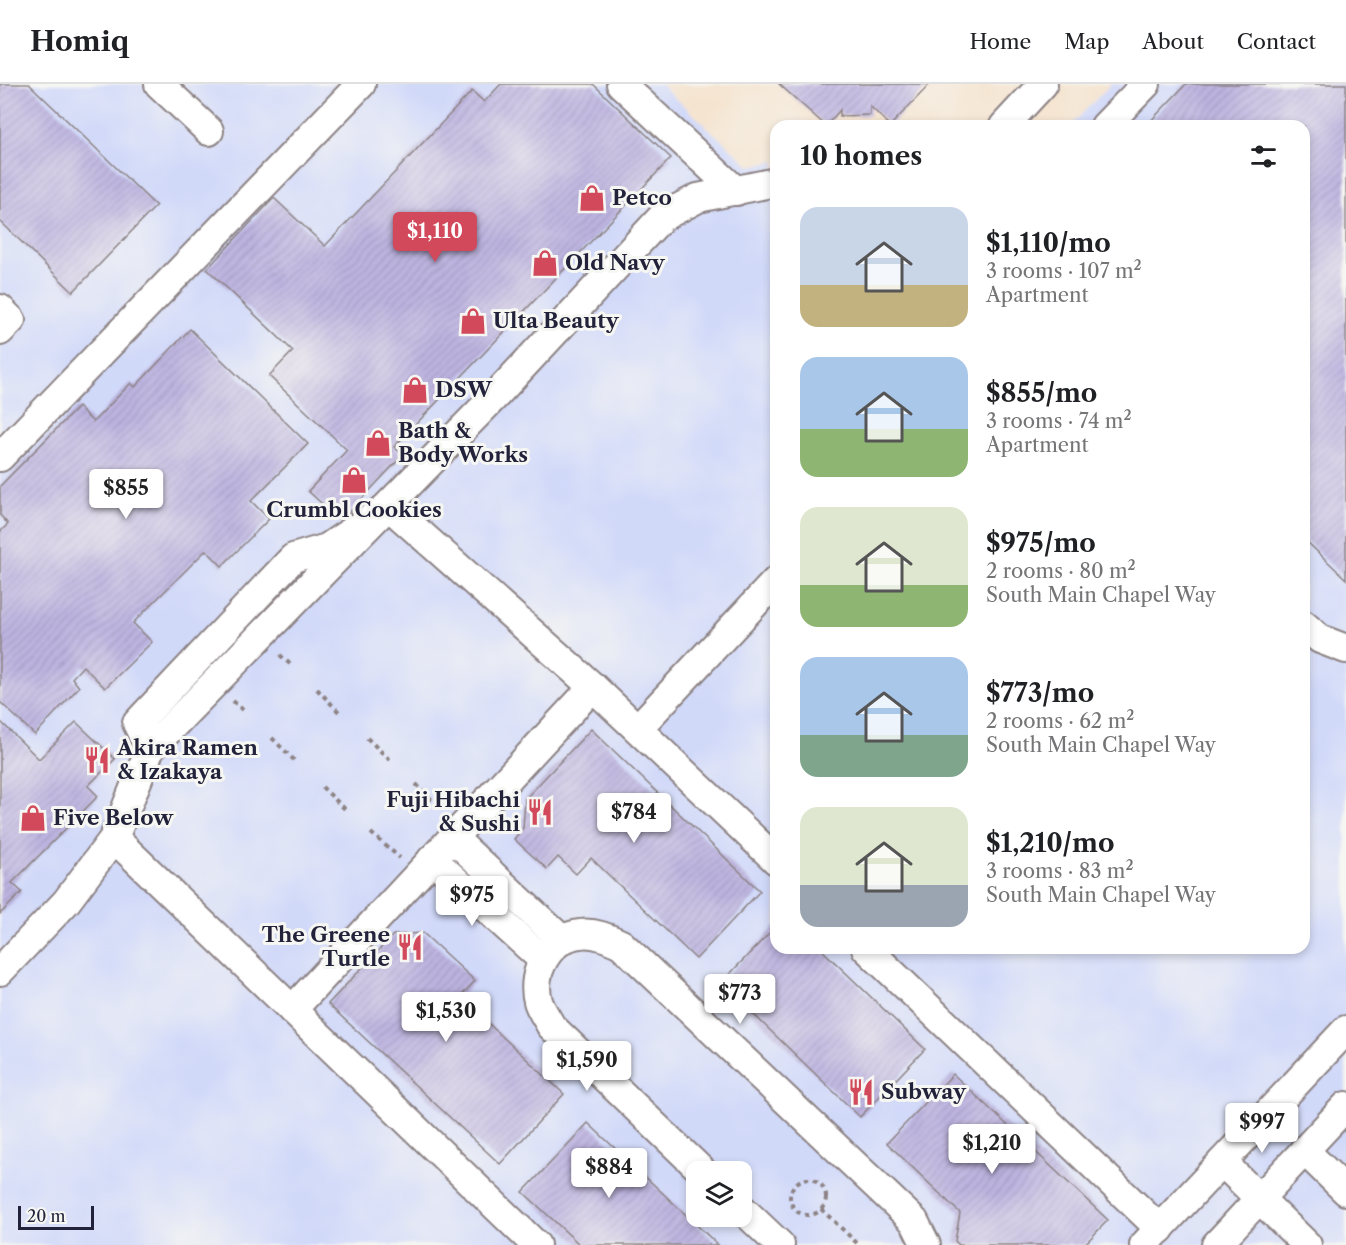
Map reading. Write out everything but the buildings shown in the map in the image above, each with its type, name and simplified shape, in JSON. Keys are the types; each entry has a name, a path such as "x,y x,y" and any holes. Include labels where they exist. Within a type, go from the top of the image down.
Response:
{"street":[{"path":"159,84 209,131"},
{"path":"0,457 361,84"},
{"path":"621,84 736,192"},
{"path":"1010,120 1043,84"},
{"path":"1111,120 1146,84"},
{"path":"0,970 66,902 114,838 150,749 137,723 292,558 327,548 389,506 662,218 698,198 770,184"},
{"path":"0,309 11,320 0,331"},
{"path":"389,506 638,728 770,854"},
{"path":"638,728 770,587"},
{"path":"1310,630 1320,639 1346,649"},
{"path":"292,1010 419,861 453,838 593,687"},
{"path":"114,838 536,1245"},
{"path":"453,838 552,949"},
{"path":"419,861 552,949"},
{"path":"692,1161 551,1026 538,1001 536,980 552,949 580,934 600,935 621,944 914,1221 926,1245"},
{"path":"872,954 1152,1237 1346,1030"},
{"path":"1216,1245 1346,1106"},
{"path":"1304,1150 1346,1191"},
{"path":"1222,1162 1307,1245"},
{"path":"752,1218 780,1245"}],"path":[{"path":"272,649 292,666"},
{"path":"317,689 340,713"},
{"path":"272,738 294,760"},
{"path":"367,738 392,762"},
{"path":"416,784 431,799 450,801 458,809"},
{"path":"322,787 346,810"},
{"path":"371,833 419,861"},
{"path":"808,1179 819,1183 825,1193 821,1209 810,1215 798,1212 790,1198 793,1186 808,1179"},
{"path":"821,1209 859,1245"}],"shaded area":[{"path":"0,84 660,84 750,166 770,162 770,954 1310,954 1310,120 1076,120 1111,84 1346,84 1346,1245 0,1245"}],"place":[{"name":"Petco","path":"592,198"},
{"name":"Old Navy","path":"545,263"},
{"name":"Ulta Beauty","path":"473,321"},
{"name":"DSW","path":"415,390"},
{"name":"Bath & Body Works","path":"378,443"},
{"name":"Crumbl Cookies","path":"354,480"},
{"name":"Akira Ramen & Izakaya","path":"97,760"},
{"name":"Fuji Hibachi & Sushi","path":"540,812"},
{"name":"Five Below","path":"33,818"},
{"name":"The Greene Turtle","path":"410,947"},
{"name":"Subway","path":"861,1092"}]}
